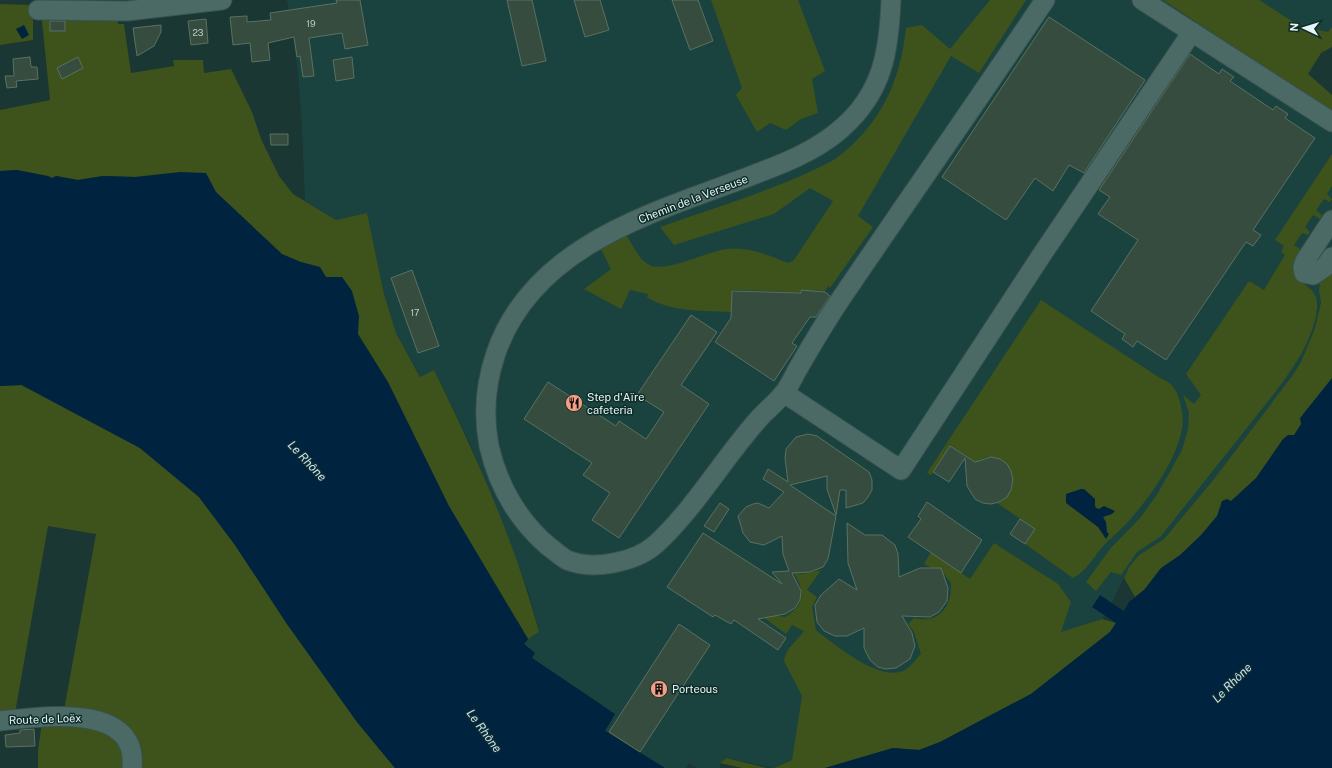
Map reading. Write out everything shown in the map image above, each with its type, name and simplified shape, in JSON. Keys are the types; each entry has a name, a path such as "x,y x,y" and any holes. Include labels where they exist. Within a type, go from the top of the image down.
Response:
{"street":[{"path":"38,10 127,11 222,0"},
{"name":"Chemin de la Verseuse","path":"891,0 889,43 878,80 858,112 842,128 815,147 778,166 661,209 599,238 574,252 542,281 513,317 502,336 492,364 486,405 488,441 492,457 506,493 525,522 539,538 568,560 586,564 611,564 633,558 649,550 669,532 756,421 784,393 826,321 1045,0"},
{"path":"1142,0 1332,122"},
{"path":"784,393 901,470 1071,210 1192,32"},
{"path":"1332,220 1305,261 1303,267 1304,272 1313,275 1318,272 1332,257"},
{"name":"Route de Loëx","path":"0,721 55,717 96,720 111,726 124,737 131,753 132,768"}],"shaded area":[{"path":"287,0 1332,0 1332,47 1321,53 1308,74 1332,95 1332,307 1321,300 1315,328 1301,362 1292,376 1214,479 1164,539 1139,555 1129,567 1112,602 1124,611 1116,623 1104,616 1102,619 1060,633 774,768 726,758 720,763 720,768 697,768 689,763 686,768 665,768 605,730 615,714 532,658 524,644 528,639 539,632 529,593 471,446 434,370 421,378 396,333 384,294 367,213 336,220 305,201 298,71"}],"green space":[{"path":"711,0 798,0 825,71 812,79 818,113 801,119 786,130 770,123 757,132 736,95 742,88"},
{"path":"990,0 1026,0 979,73 951,56 858,216 873,227 830,288 828,286 825,291 800,290 800,292 732,290 731,312 688,310 666,306 647,297 648,294 630,290 621,309 584,289 611,269 601,249 627,236 640,257 652,266 659,267 678,264 718,251 734,248 758,252 788,263 794,260 833,201 810,188 774,214 674,245 660,227 769,189 805,174 835,159 851,146 864,132 876,118 885,102 899,67 906,28 922,25 950,49"},
{"path":"1163,0 1259,0 1301,27 1328,32 1332,27 1332,47 1321,53 1308,74 1332,95 1332,112"},
{"path":"0,4 33,5 33,40 0,45"},
{"path":"50,15 117,16 118,24 124,24 131,73 174,66 173,60 203,60 204,73 231,69 252,112 261,139 279,176 293,194 336,220 367,213 384,294 396,333 420,377 434,370 493,498 518,564 539,632 528,639 518,622 135,177 103,176 78,180 56,176 52,178 17,170 0,171 0,110 50,100 42,21"},
{"path":"1332,154 1332,186 1327,194 1332,199 1330,202 1324,199 1316,210 1322,215 1320,219 1313,215 1305,227 1310,232 1308,235 1302,233 1294,245 1301,250 1302,254 1296,265 1295,272 1297,278 1313,291 1316,298 1317,308 1315,320 1307,343 1273,395 1161,536 1137,552 1121,575 1111,572 1096,591 1086,582 1110,549 1140,518 1158,493 1182,450 1188,429 1189,413 1183,395 1194,404 1201,395 1186,374 1249,281 1264,290 1285,255 1281,252 1284,246 1275,240"},
{"path":"1332,263 1332,409 1236,515 1129,602 1135,597 1124,578 1129,567 1139,555 1164,539 1214,479 1301,362 1315,328 1321,302 1319,291 1320,279"},
{"path":"1041,300 1171,384 1176,390 1181,405 1183,426 1179,442 1174,455 1159,481 1133,516 1104,545 1086,567 1073,578 1025,544 1035,529 997,503 1007,496 1012,487 1013,478 1010,469 1004,462 996,458 987,457 976,462 950,446 931,475 927,473"},
{"path":"21,385 140,448 199,497 235,545 287,624 357,722 395,768 38,768 38,750 42,722 64,710 96,534 48,526 15,713 0,714 0,386"},
{"path":"994,543 1058,584 1071,602 1061,632 1102,619 1116,623 1110,632 1031,694 940,742 919,750 893,748 825,768 774,768 792,760 802,696 784,661 789,649 804,631 792,625 786,634 744,603 770,615 785,617 796,608 801,598 800,586 794,573 803,574 821,570 807,590 817,597 812,607 816,630 845,652 869,666 893,673 903,671 906,670 921,654 914,632 908,624 914,618 923,619 937,616 946,606 951,592 951,583 944,574 924,564 931,552 970,579"},
{"path":"726,758 767,768 742,768 720,763"}],"water":[{"path":"24,25 29,35 22,39 16,29"},
{"name":"Le Rhône","path":"17,170 52,178 56,176 78,180 103,176 135,177 180,172 206,173 216,192 282,254 301,262 320,267 326,277 342,277 352,291 359,316 358,334 388,382 449,506 528,639 524,644 535,653 532,658 615,714 605,731 665,768 395,768 357,722 287,624 235,545 199,497 140,448 22,385 0,386 0,171"},
{"name":"Le Rhône","path":"1332,378 1332,768 825,768 893,748 919,750 940,742 1031,694 1110,632 1116,623 1092,607 1100,595 1124,611 1129,602 1144,590 1161,568 1180,555 1201,535 1217,516 1222,501 1227,499 1231,501 1256,478 1283,439 1288,435 1294,435 1301,424 1300,418"},
{"path":"1084,489 1095,499 1096,508 1099,509 1104,506 1115,511 1112,514 1103,517 1106,522 1107,532 1109,534 1106,539 1098,527 1066,503 1066,494"}],"building":[{"path":"336,0 360,0 368,45 345,49 342,33 309,38 314,76 303,77 300,56 297,57 294,37 268,43 270,60 252,62 250,43 233,45 230,17 247,16 247,22 271,20 270,13 337,3"},
{"path":"507,0 532,0 546,61 522,66"},
{"path":"574,0 600,0 609,30 585,37"},
{"path":"672,0 698,0 713,41 690,50"},
{"path":"1049,17 1145,80 1084,173 1069,165 1053,191 1035,178 1006,220 942,177"},
{"path":"206,19 208,43 191,45 188,21"},
{"path":"50,21 65,21 65,31 50,31"},
{"path":"161,25 161,32 154,46 137,56 133,28"},
{"path":"1190,54 1219,74 1222,69 1234,77 1230,81 1273,110 1276,106 1288,114 1285,118 1315,138 1253,230 1261,235 1253,246 1246,242 1166,360 1137,341 1133,347 1122,339 1125,334 1091,311 1138,240 1098,214 1110,197 1099,190"},
{"path":"30,57 31,67 37,67 38,79 16,81 17,87 7,88 5,76 14,76 13,59"},
{"path":"78,57 83,68 62,79 57,68"},
{"path":"352,57 354,78 336,81 333,60"},
{"path":"270,134 288,134 288,145 271,145"},
{"path":"412,270 439,346 418,353 391,278"},
{"path":"801,290 825,292 830,296 816,317 810,317 792,343 797,346 774,381 715,342 731,318 732,291 801,293"},
{"path":"691,315 717,332 681,385 709,404 619,538 592,520 610,493 583,475 592,463 524,419 548,382 616,426 619,421 646,439 664,412 637,395"},
{"path":"808,434 817,436 869,472 872,480 872,490 863,503 846,508 846,490 840,490 836,515 827,489 827,476 790,485 836,516 828,559 823,567 810,572 792,573 801,591 800,600 795,608 785,614 758,619 786,638 778,650 734,620 731,624 715,615 713,617 667,587 703,533 782,584 772,572 789,571 783,554 782,536 764,545 750,542 743,533 738,516 746,507 753,504 758,503 769,508 784,492 763,479 768,469 788,482 785,458 786,449 796,437"},
{"path":"950,446 975,462 991,457 1000,459 1007,464 1011,471 1013,480 1011,490 1007,497 999,502 991,504 983,503 975,499 967,486 965,458 949,482 933,472"},
{"path":"927,502 982,540 961,573 908,537 921,519 918,516"},
{"path":"720,503 729,509 714,532 704,526"},
{"path":"1020,519 1035,529 1025,544 1010,534"},
{"path":"847,523 865,535 882,535 895,545 898,554 899,577 920,568 941,568 948,588 947,601 939,612 930,617 902,616 912,633 915,646 910,659 896,668 885,669 878,667 870,660 864,648 864,628 847,636 835,636 824,631 817,622 815,605 821,595 839,579 857,590 848,563"},
{"name":"Porteous","path":"679,624 710,645 640,752 609,732"},
{"path":"34,729 35,746 6,747 5,735 20,733 20,730"}],"place":[{"name":"Step d'Aïre cafeteria","path":"574,403"},
{"name":"Porteous","path":"659,689"}]}
